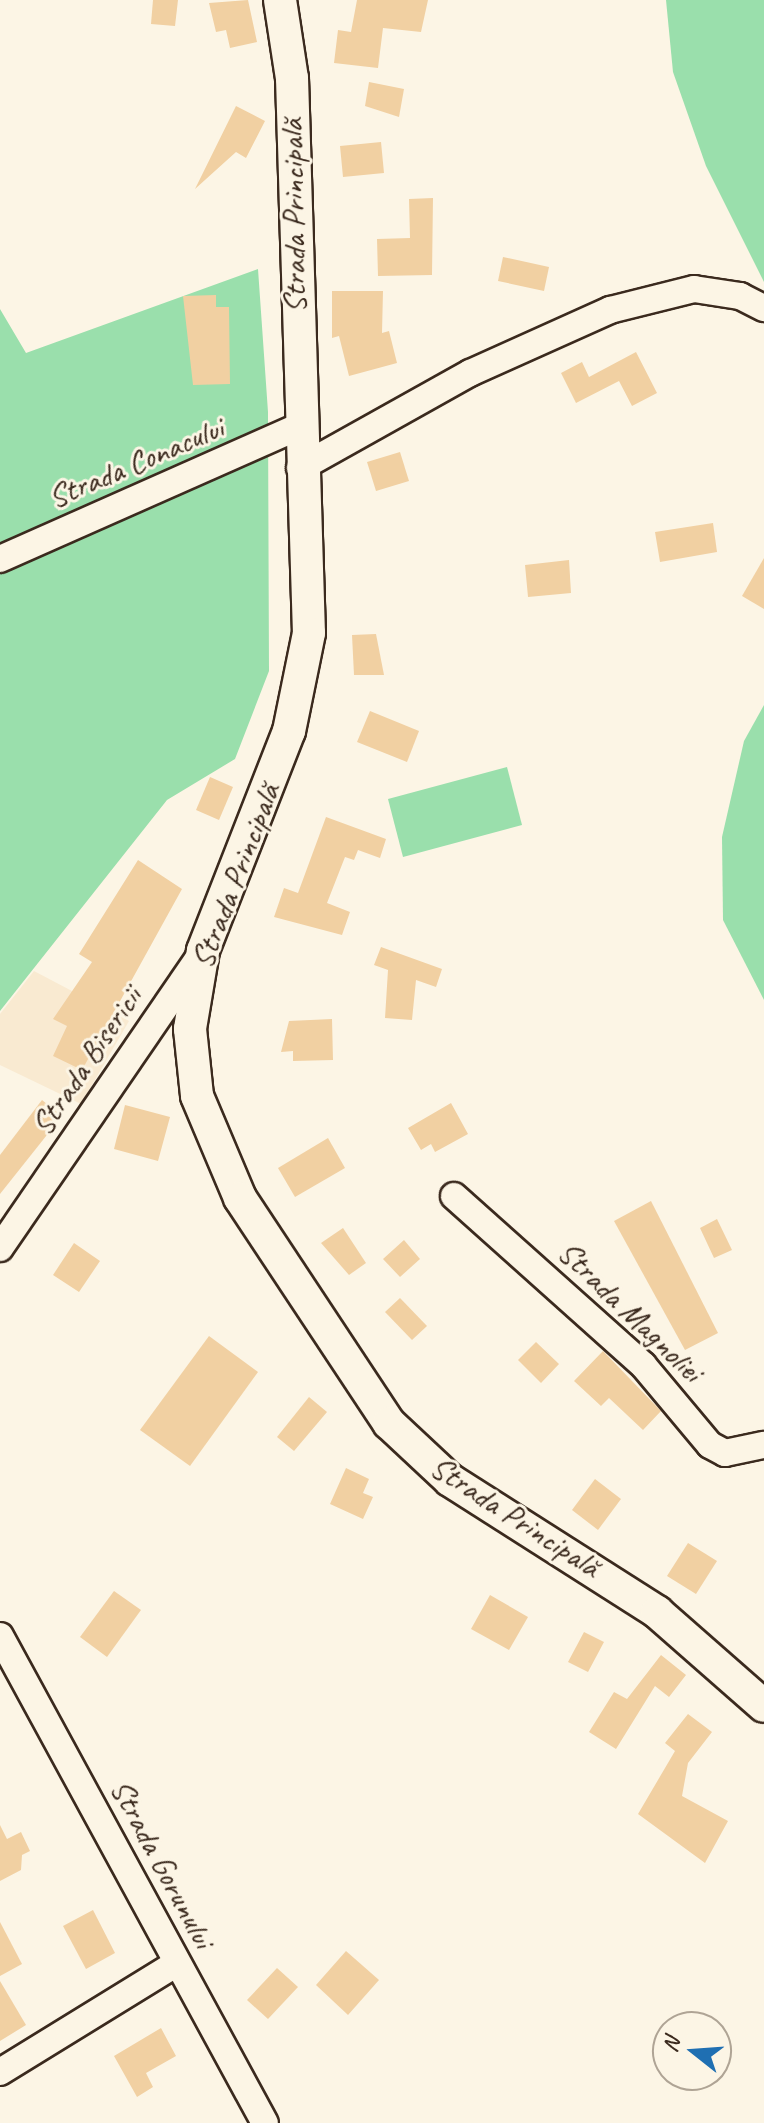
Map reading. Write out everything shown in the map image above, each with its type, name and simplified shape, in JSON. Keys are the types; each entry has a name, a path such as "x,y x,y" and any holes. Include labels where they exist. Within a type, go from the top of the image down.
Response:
{"main road":[{"name":"Strada Principală","path":"280,0 292,78 298,427 309,601 299,693 203,951 190,1029 207,1130 240,1198 364,1392 450,1480 657,1612 764,1706"}],"street":[{"path":"300,468 470,373 610,310 694,289 740,296 764,308"},
{"name":"Strada Conacului","path":"0,559 298,427"},
{"name":"Strada Bisericii","path":"0,1248 203,951"},
{"name":"Strada Magnoliei","path":"454,1196 643,1365 710,1445 725,1453 764,1445"},
{"name":"Strada Gorunului","path":"0,1636 265,2123"},
{"path":"0,2072 177,1963"}],"shaded area":[{"path":"34,971 129,1021 81,1104 0,1065 0,1014"}],"green space":[{"path":"666,0 764,0 764,282 706,166 673,72"},
{"path":"258,269 268,412 269,671 235,759 167,800 0,1011 0,309 26,353"},
{"path":"764,705 764,1000 723,920 722,837 744,741"},
{"path":"507,767 522,825 403,857 388,799"}],"building":[{"path":"153,0 178,0 175,26 151,24"},
{"path":"248,0 257,42 230,48 226,30 216,32 209,3"},
{"path":"357,0 428,0 421,32 383,28 378,68 334,63 338,30 351,32"},
{"path":"369,82 404,89 399,117 365,106"},
{"path":"236,106 265,121 246,158 236,152 195,189"},
{"path":"381,142 384,173 343,177 340,146"},
{"path":"433,198 432,275 378,276 377,239 410,238 409,199"},
{"path":"503,257 549,267 544,291 498,281"},
{"path":"332,291 383,291 382,333 389,331 397,363 349,376 339,336 332,338"},
{"path":"216,295 216,307 229,307 230,384 193,385 183,296"},
{"path":"636,352 657,393 632,406 619,381 576,403 561,373 582,362 589,377"},
{"path":"400,452 409,481 376,491 367,462"},
{"path":"713,523 717,552 660,562 655,532"},
{"path":"764,558 764,609 742,596"},
{"path":"569,560 571,593 528,597 525,565"},
{"path":"376,634 384,675 354,675 352,635"},
{"path":"370,711 419,731 407,762 357,742"},
{"path":"210,777 233,787 219,820 196,810"},
{"path":"326,817 386,839 380,858 358,850 354,860 345,857 327,903 350,912 342,935 274,917 284,888 298,893"},
{"path":"138,860 182,889 82,1070 53,1056 67,1026 53,1019 92,962 79,954"},
{"path":"381,947 442,969 436,987 416,980 412,1020 385,1018 388,970 374,965"},
{"path":"332,1019 333,1060 293,1061 293,1051 281,1052 289,1021"},
{"path":"42,1100 62,1116 0,1194 0,1155"},
{"path":"451,1103 468,1134 435,1152 431,1144 421,1150 408,1128"},
{"path":"125,1105 170,1117 158,1161 114,1149"},
{"path":"328,1138 345,1168 295,1197 278,1168"},
{"path":"651,1201 718,1333 685,1350 614,1221"},
{"path":"717,1219 732,1250 714,1258 700,1228"},
{"path":"343,1228 366,1263 349,1275 321,1243"},
{"path":"404,1240 420,1259 400,1277 383,1259"},
{"path":"74,1243 100,1261 79,1292 53,1275"},
{"path":"400,1298 427,1326 412,1340 385,1312"},
{"path":"209,1336 258,1372 190,1466 140,1430"},
{"path":"536,1342 559,1364 541,1383 518,1360"},
{"path":"603,1351 661,1411 643,1430 609,1398 601,1406 574,1381"},
{"path":"309,1397 327,1412 294,1451 277,1437"},
{"path":"346,1468 369,1479 363,1493 373,1497 363,1519 330,1504"},
{"path":"595,1479 621,1499 598,1530 572,1510"},
{"path":"688,1543 717,1561 696,1594 667,1576"},
{"path":"114,1591 141,1610 107,1657 80,1637"},
{"path":"490,1595 528,1617 509,1650 471,1629"},
{"path":"584,1632 604,1642 588,1672 568,1662"},
{"path":"661,1655 686,1675 669,1697 655,1686 616,1749 589,1732 614,1692 627,1699"},
{"path":"688,1714 712,1732 688,1763 682,1796 728,1821 705,1863 638,1814 675,1751 665,1743"},
{"path":"0,1825 7,1839 21,1832 30,1851 22,1855 21,1870 0,1881"},
{"path":"93,1910 115,1953 86,1969 63,1926"},
{"path":"0,1922 22,1964 0,1976"},
{"path":"346,1951 379,1980 348,2015 316,1985"},
{"path":"277,1968 298,1987 268,2019 247,2000"},
{"path":"0,1981 26,2025 0,2041"},
{"path":"161,2028 176,2056 146,2073 153,2087 137,2097 114,2056"}]}
